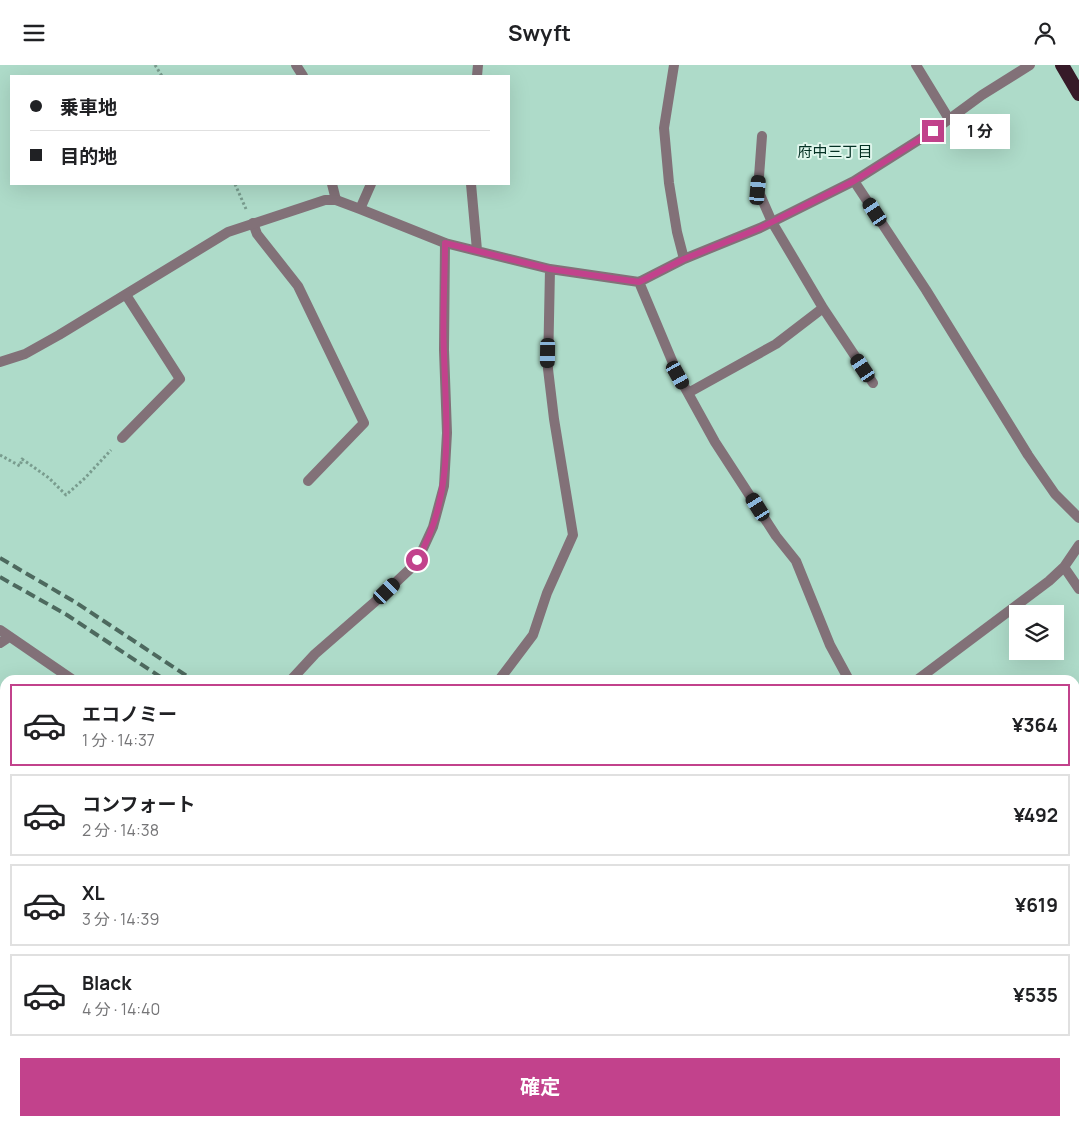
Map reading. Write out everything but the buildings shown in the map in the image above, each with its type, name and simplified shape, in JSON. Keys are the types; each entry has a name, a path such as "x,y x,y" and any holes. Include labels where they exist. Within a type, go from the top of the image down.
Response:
{"highway":[{"path":"1062,65 1079,94"}],"street":[{"path":"674,65 664,128 669,183 677,232 684,259"},
{"path":"916,65 949,119"},
{"path":"0,362 25,354 228,232 325,201 336,201 360,209 445,243 550,269 639,282 684,259 772,222 854,181 1030,65"},
{"path":"762,136 758,190 772,222 823,308 873,383"},
{"path":"854,181 926,290 1028,455 1055,494 1079,518"},
{"path":"332,185 336,201"},
{"path":"360,209 371,185"},
{"path":"470,185 477,250"},
{"path":"253,223 256,234 298,286 364,423 308,481"},
{"path":"296,675 315,654 377,601 410,569 421,553 433,527 444,486 447,433 444,351 445,243"},
{"path":"503,675 533,635 547,593 573,535 554,419 548,369 550,269"},
{"path":"639,282 678,375 715,441 776,536 796,561 830,645 846,675"},
{"path":"122,438 180,379 126,295"},
{"path":"688,393 776,344 823,308"},
{"path":"924,675 1049,581 1064,567 1079,545"},
{"path":"1064,567 1079,589"},
{"path":"3,637 65,675"}],"path":[{"path":"235,185 253,223"},
{"path":"0,455 20,466 22,459 49,477 66,495 85,478 122,438"}],"railway":[{"path":"0,558 75,602 185,675"},
{"path":"0,577 67,615 157,675"}],"district":[{"name":"府中三丁目","path":"835,152"}],"route":[{"path":"417,560 433,527 444,486 447,433 444,351 445,243 550,269 639,282 684,259 760,228 854,181 933,131"}]}
